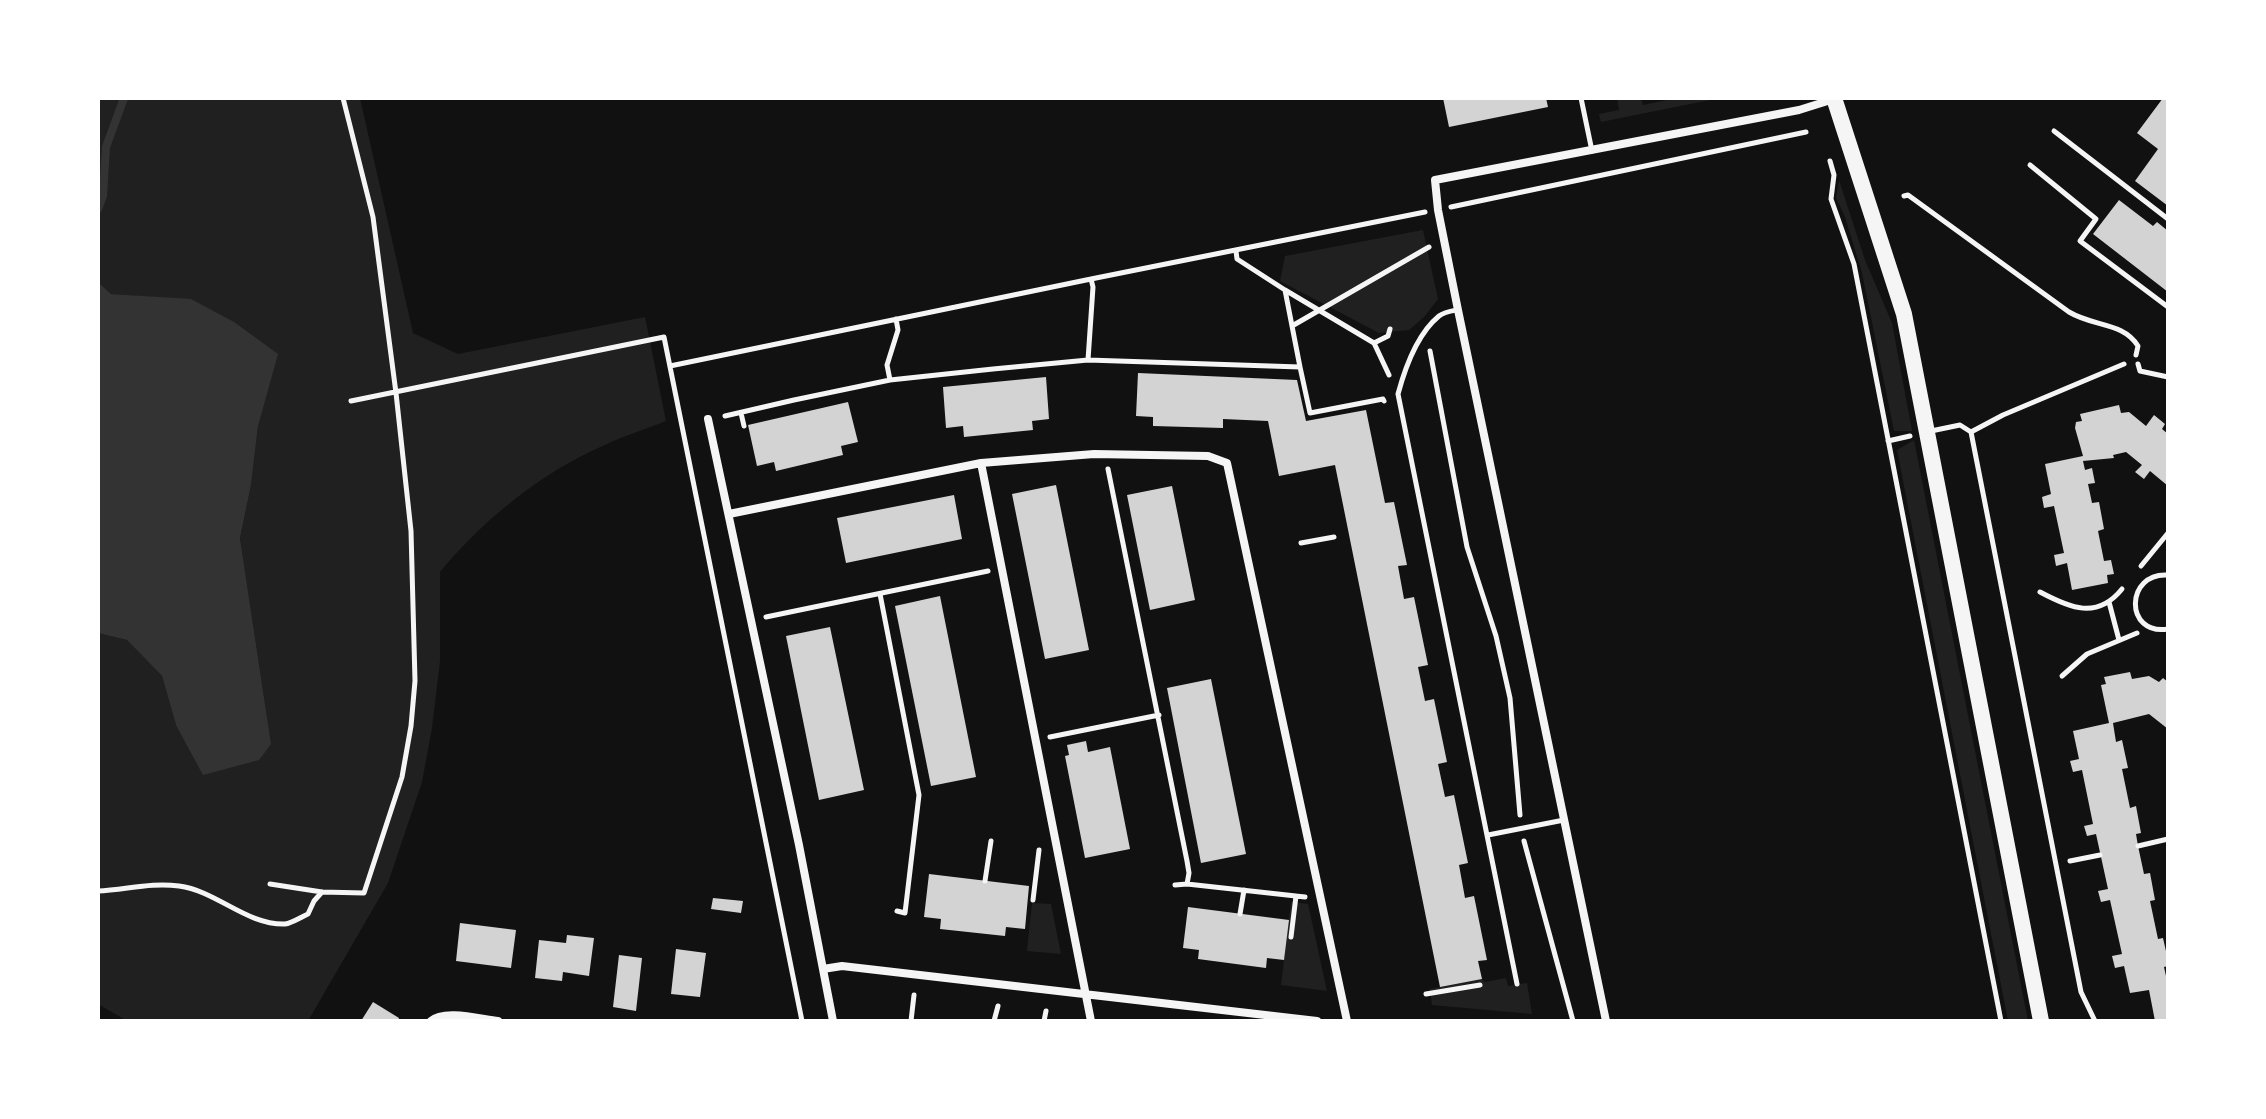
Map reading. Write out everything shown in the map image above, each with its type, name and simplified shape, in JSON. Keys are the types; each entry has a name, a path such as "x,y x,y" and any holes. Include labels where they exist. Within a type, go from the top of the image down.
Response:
{"main road":[{"path":"1836,98 1904,314 2041,1021"}],"street":[{"path":"1606,1021 1458,310 1435,180 1799,110 1836,98"},
{"path":"708,419 833,1021"},
{"path":"729,514 981,463 1107,454 1208,456 1227,463 1347,1021"},
{"path":"981,463 1091,1021"},
{"path":"823,969 842,966 1317,1021"},
{"path":"431,1021 444,1014 498,1021"}],"lane":[{"path":"1581,98 1592,151"},
{"path":"1458,310 1442,313 1427,329 1405,370 1398,394 1517,984"},
{"path":"1971,432 2003,415 2124,364"},
{"path":"1926,432 1960,425 1971,432 2081,992 2095,1021"},
{"path":"2168,575 2146,581 2135,599 2139,619 2160,630 2168,629"},
{"path":"1488,835 1564,820"}],"path":[{"path":"270,884 322,892 364,893 402,777 411,726 415,681 411,531 373,217 343,98"},
{"path":"2054,131 2168,219"},
{"path":"670,366 1806,132"},
{"path":"1827,150 1834,175 1831,199 1854,264 2001,1021"},
{"path":"2030,165 2096,219 2080,241 2168,307"},
{"path":"1904,196 1908,195 2069,312 2083,320 2123,331 2138,346 2135,357 2140,371 2168,377"},
{"path":"1292,326 1430,247"},
{"path":"1236,251 1237,259 1374,343 1398,394"},
{"path":"1088,360 1091,279"},
{"path":"1285,290 1310,416 1383,399 1386,412"},
{"path":"890,380 887,365 898,330 896,319"},
{"path":"1374,343 1388,336 1390,329"},
{"path":"1427,329 1467,547 1496,636 1510,698 1521,828 1573,1021"},
{"path":"351,401 664,337 802,1021"},
{"path":"725,416 890,380 1088,360 1300,367"},
{"path":"741,413 744,426"},
{"path":"1107,454 1108,472 1189,873 1187,884"},
{"path":"2133,576 2168,533"},
{"path":"1301,543 1334,537"},
{"path":"750,620 1002,568"},
{"path":"2040,592 2059,602 2090,609 2104,606 2125,585"},
{"path":"880,594 919,795 905,913 897,911"},
{"path":"2109,602 2119,640"},
{"path":"2062,676 2087,654 2137,633 2146,625"},
{"path":"1035,740 1159,715"},
{"path":"2138,846 2168,839"},
{"path":"985,881 991,841"},
{"path":"1033,900 1039,848"},
{"path":"2056,863 2100,855"},
{"path":"98,891 143,885 181,886 214,896 253,917 287,924 308,914 322,892"},
{"path":"1175,885 1322,900"},
{"path":"1240,914 1244,890"},
{"path":"1291,937 1296,896"},
{"path":"1426,994 1480,985"},
{"path":"911,1021 914,995"},
{"path":"994,1021 998,1006"},
{"path":"1044,1021 1046,1011"}],"shaded area":[{"path":"98,98 360,98 413,333 458,354 645,317 666,421 583,455 538,482 476,533 440,572 440,661 422,782 388,883 308,1021 127,1021 98,1004 98,633 127,640 162,676 176,725 271,745 240,538 251,485 258,426 191,300 111,294 98,282"},
{"path":"1617,98 1641,98 1643,105 1677,98 1720,98 1601,122 1599,114 1619,110"},
{"path":"1839,180 1865,260 1892,323 1912,431 1894,431 1862,273 1836,198"},
{"path":"1423,230 1438,299 1409,330 1379,333 1280,281 1285,256"},
{"path":"98,282 111,294 191,299 234,322 278,354 258,426 251,485 240,538 271,744 259,760 203,775 176,725 162,676 127,640 98,633"},
{"path":"1914,440 2028,1021 2008,1021 1897,450"},
{"path":"1291,902 1308,904 1327,991 1281,985"},
{"path":"1032,903 1051,904 1061,954 1027,951"},
{"path":"1506,978 1508,986 1527,983 1532,1014 1432,1005 1430,989 1482,979 1485,982"}],"building":[{"path":"1443,98 1546,98 1548,107 1449,127"},
{"path":"2163,98 2168,98 2168,206 2135,181 2158,149 2137,133"},
{"path":"2119,200 2153,226 2157,222 2168,231 2168,292 2093,234"},
{"path":"1138,373 1297,380 1306,421 1366,410 1385,503 1394,502 1407,565 1398,566 1404,599 1414,597 1428,665 1418,667 1425,701 1434,699 1447,762 1438,764 1445,797 1454,795 1468,863 1459,865 1465,898 1474,896 1487,960 1478,961 1482,979 1440,987 1335,465 1279,476 1268,421 1223,419 1223,428 1153,426 1153,417 1136,416"},
{"path":"1046,377 1049,419 1032,421 1033,430 964,437 963,426 946,428 943,387"},
{"path":"848,402 858,442 841,446 843,455 776,471 774,462 757,466 748,425"},
{"path":"2119,405 2121,413 2129,412 2146,426 2154,415 2165,424 2162,429 2168,434 2168,486 2150,471 2144,479 2135,472 2142,465 2126,452 2113,455 2114,458 2083,461 2085,470 2092,468 2095,483 2088,484 2092,503 2099,502 2104,529 2098,531 2104,561 2111,560 2114,574 2107,575 2108,583 2072,590 2067,563 2056,566 2054,555 2064,553 2054,506 2044,508 2042,497 2051,494 2045,464 2083,456 2075,428 2076,422 2082,421 2080,414"},
{"path":"1056,485 1089,650 1045,659 1012,494"},
{"path":"1172,486 1195,600 1150,610 1127,495"},
{"path":"954,495 962,539 846,563 837,518"},
{"path":"940,596 976,777 931,786 895,606"},
{"path":"830,627 864,790 819,800 786,636"},
{"path":"2130,672 2132,679 2149,676 2159,682 2163,678 2168,682 2168,729 2149,714 2113,723 2116,742 2122,740 2128,768 2122,769 2130,808 2136,806 2141,833 2136,834 2144,874 2150,873 2155,900 2150,901 2158,939 2163,938 2168,960 2168,966 2164,967 2168,985 2168,1021 2155,1021 2149,990 2130,993 2124,966 2115,968 2112,956 2122,954 2110,900 2101,902 2098,891 2108,889 2096,834 2087,836 2084,826 2093,824 2082,770 2073,772 2070,761 2079,759 2073,731 2109,723 2101,685 2106,684 2104,677"},
{"path":"1211,679 1246,854 1201,863 1167,688"},
{"path":"1086,741 1088,752 1110,747 1130,849 1085,858 1065,756 1069,755 1067,745"},
{"path":"929,874 1029,886 1025,929 1006,927 1005,936 940,929 941,919 924,917"},
{"path":"713,898 743,901 741,913 711,909"},
{"path":"1188,907 1289,920 1284,960 1267,958 1266,968 1198,959 1199,950 1183,948"},
{"path":"460,923 516,930 511,968 456,961"},
{"path":"567,935 594,938 589,976 563,972 562,981 535,978 539,940 566,943"},
{"path":"676,949 706,953 700,997 671,994"},
{"path":"619,955 642,958 636,1011 613,1007"},
{"path":"373,1002 399,1018 398,1021 361,1021"}],"waterway":[{"path":"98,209 103,196 106,147 124,98"}]}
